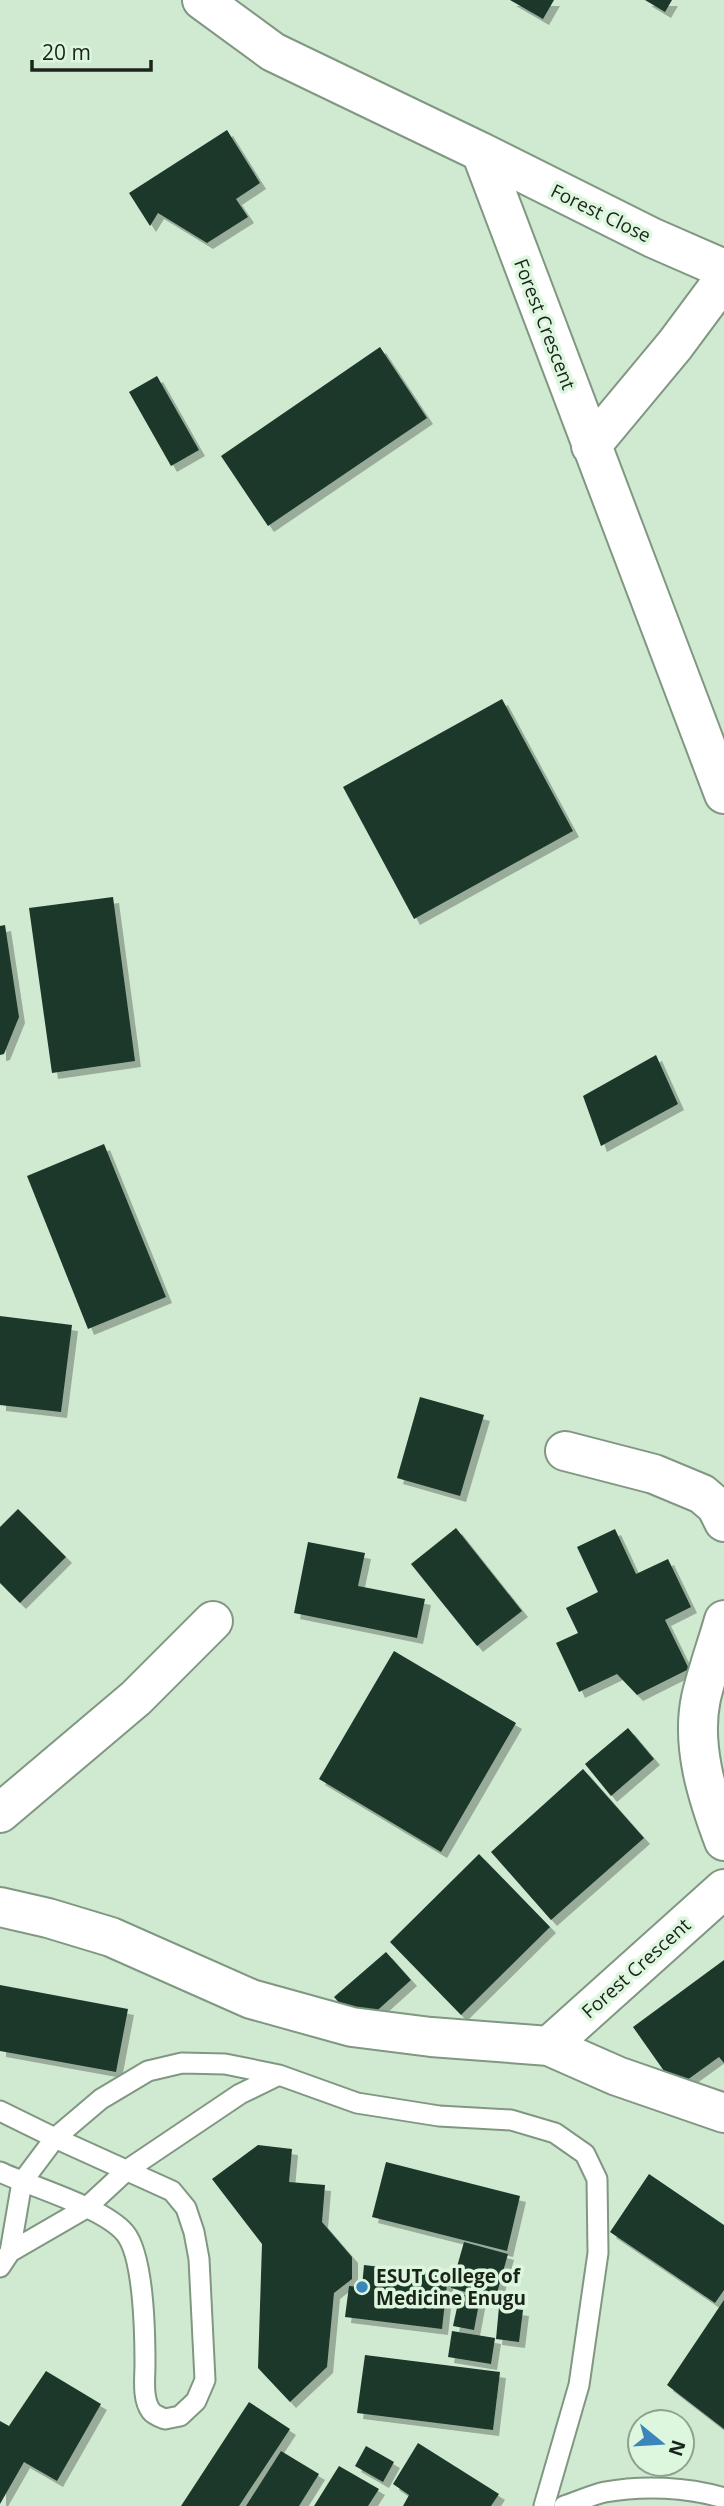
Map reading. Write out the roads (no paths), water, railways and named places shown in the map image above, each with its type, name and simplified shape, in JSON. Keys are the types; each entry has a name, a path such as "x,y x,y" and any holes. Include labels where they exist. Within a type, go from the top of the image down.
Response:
{"street":[{"path":"202,0 273,52 481,152"},
{"name":"Forest Close","path":"481,152 653,239 724,269"},
{"name":"Forest Crescent","path":"481,152 724,794"},
{"path":"591,446 675,345 724,279"},
{"path":"565,1451 654,1474 702,1494 716,1506 724,1522"},
{"path":"724,1620 701,1697 698,1721 700,1759 724,1840"},
{"path":"0,1813 136,1698 213,1621"},
{"name":"Forest Crescent","path":"549,2046 724,1889"},
{"path":"0,1907 111,1937 251,1999 352,2027 431,2037 549,2046 617,2076 724,2113"}],"lane":[{"path":"5,2260 22,2182 55,2138 101,2099 148,2071 182,2063 225,2064 279,2074 357,2103 439,2116 511,2120 555,2133 585,2154 597,2179 598,2253 579,2385 544,2506"},
{"path":"5,2260 86,2208 127,2170 240,2094 279,2074"},
{"path":"0,2111 172,2191 186,2208 199,2259 205,2379 196,2401 180,2416 165,2419 152,2412 146,2399 137,2264 126,2234 110,2221 86,2208 0,2172"},
{"path":"564,2506 605,2492 661,2488 705,2492 724,2498"}],"place":[{"name":"ESUT College of Medicine Enugu","path":"362,2287"}]}
